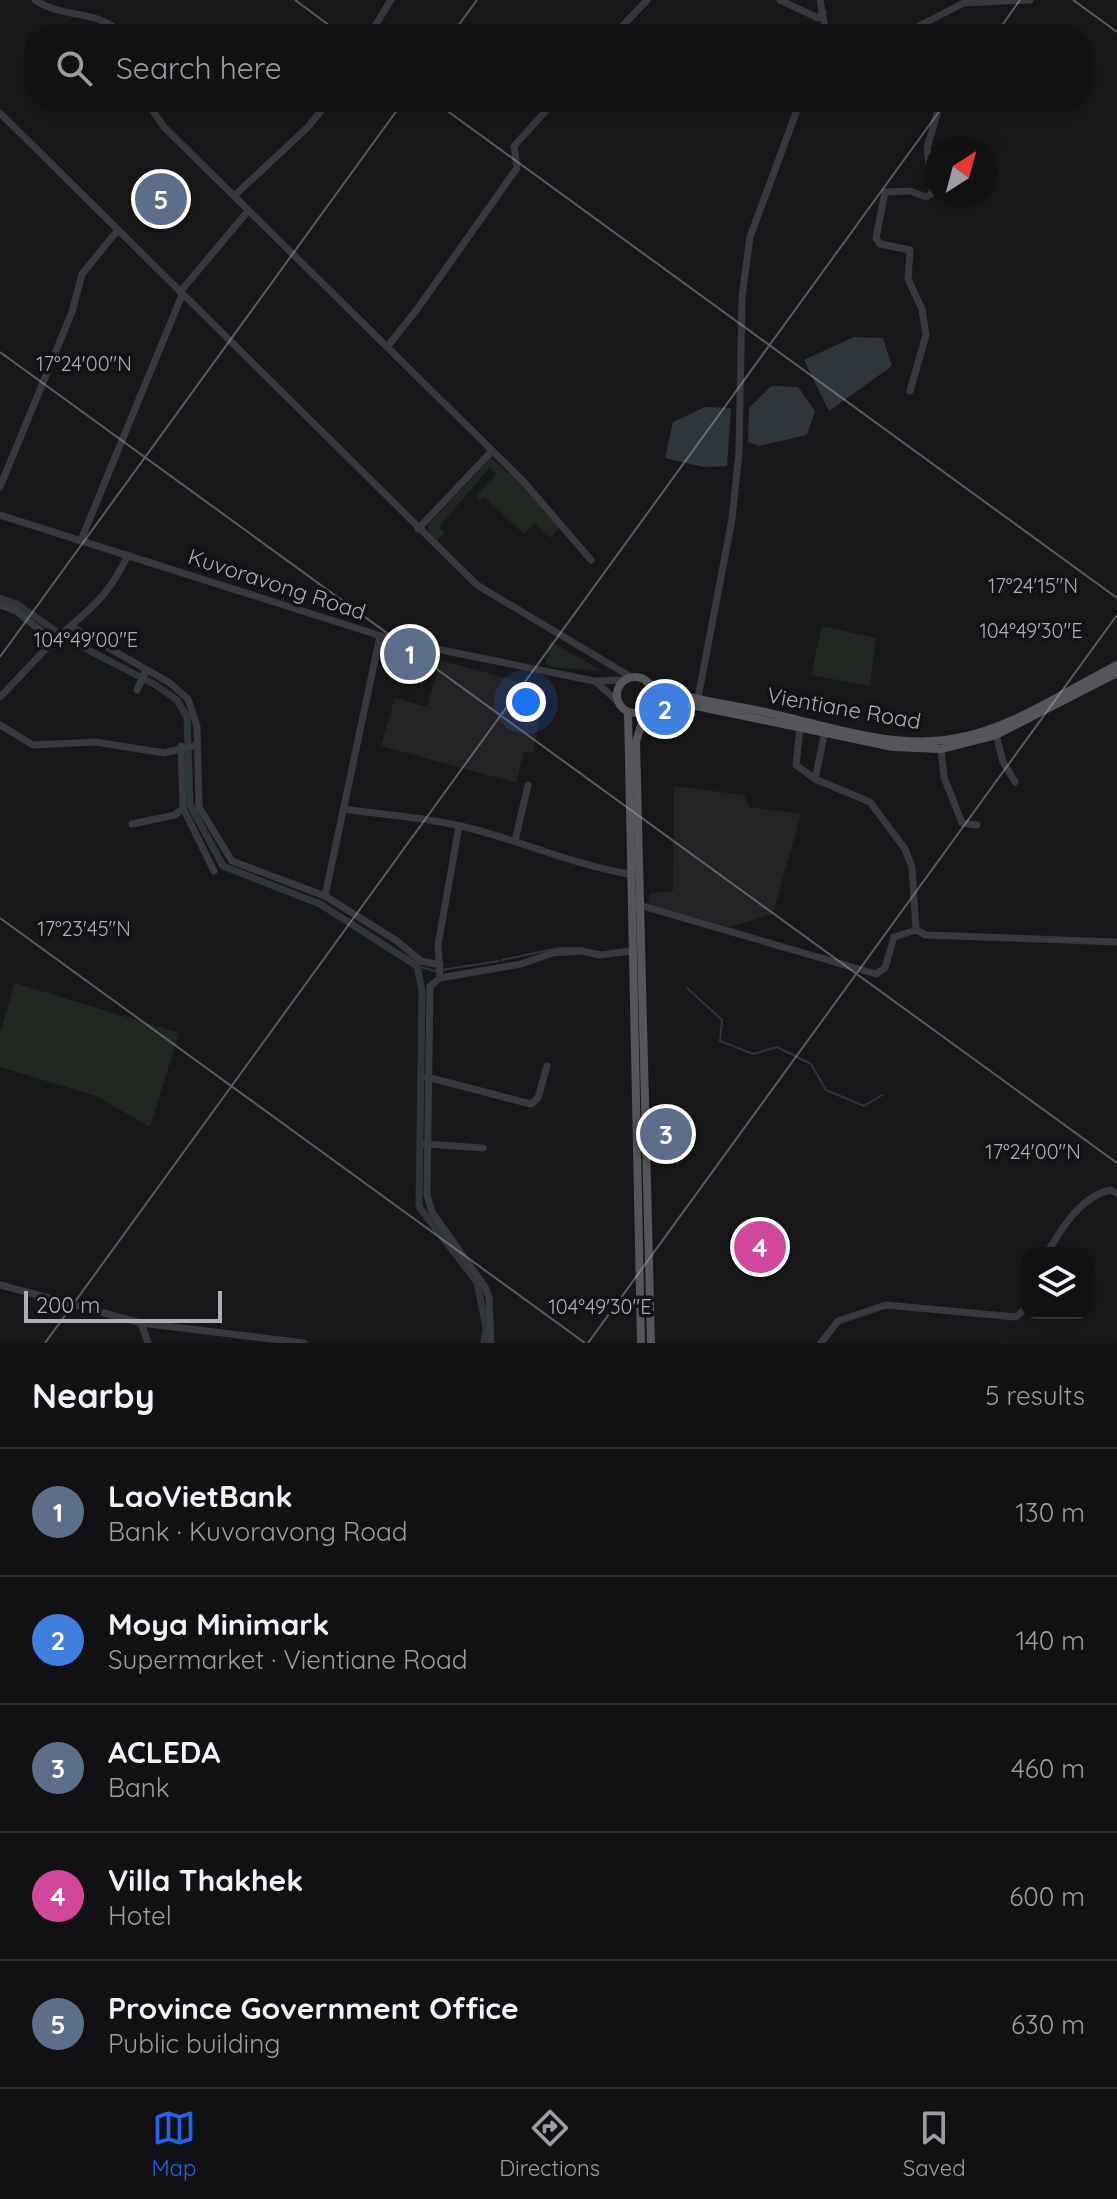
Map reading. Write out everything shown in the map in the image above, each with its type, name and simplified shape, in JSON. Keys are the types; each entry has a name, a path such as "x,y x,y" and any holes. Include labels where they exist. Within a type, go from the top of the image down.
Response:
{"main road":[{"name":"Vientiane Road","path":"648,683 825,729 894,739 954,739 1004,722 1117,665"},
{"path":"628,712 648,707 691,705 800,728 825,729 893,747 941,749 996,735 1117,673"},
{"path":"641,1343 628,712 617,701 617,691 628,678 648,683 653,694 636,742 651,1343"}],"street":[{"path":"35,0 59,13 104,20 109,24"},
{"path":"376,24 391,0"},
{"path":"624,24 647,0"},
{"path":"780,0 810,16 818,18 823,13"},
{"path":"820,0 825,24"},
{"path":"923,24 964,3 1030,0"},
{"path":"154,112 164,127 492,451 591,560"},
{"path":"234,196 320,112"},
{"path":"387,347 517,168 513,150 517,141 545,112"},
{"path":"698,698 732,519 739,452 742,297 750,237 796,112"},
{"path":"910,391 926,335 922,309 908,279 910,250 907,246 880,244 876,238 885,192 910,191 923,197 933,193 927,148 937,112"},
{"path":"0,113 477,585 628,678"},
{"path":"81,540 181,294 248,211"},
{"path":"0,487 72,312 82,274 117,231"},
{"path":"418,529 492,451"},
{"name":"Kuvoravong Road","path":"0,515 380,636 594,681 628,678"},
{"path":"0,697 109,590 128,555"},
{"path":"0,605 16,611 56,639"},
{"path":"68,630 146,670 188,699 195,712 199,807 226,856 237,864 325,896 397,941 421,961 440,965"},
{"path":"325,896 380,636"},
{"path":"137,690 146,670"},
{"path":"594,681 617,701"},
{"path":"0,725 33,745 96,742 164,753 181,746 197,745"},
{"path":"800,728 796,765 801,772 870,802 905,849 912,867 916,930"},
{"path":"815,779 825,729"},
{"path":"996,735 1003,762 1015,782"},
{"path":"181,746 183,808 214,871"},
{"path":"941,749 944,777 962,823 977,825"},
{"path":"515,841 528,785"},
{"path":"132,824 175,815 183,808"},
{"path":"343,809 459,826 515,841 584,866 629,874"},
{"path":"440,978 438,945 459,826"},
{"path":"639,905 876,974 885,968 894,937 916,930 926,935 1117,942"},
{"path":"491,1343 489,1298 485,1287 429,1206 426,1144 429,990 440,978 521,964 553,953 582,951 600,955 631,951"},
{"path":"427,1077 531,1104 538,1098 547,1066"},
{"path":"426,1144 483,1148"},
{"path":"1050,1247 1059,1232 1086,1202 1100,1192 1110,1190 1117,1193"},
{"path":"0,1285 141,1323 304,1343"},
{"path":"821,1343 838,1321 886,1305 1016,1317 1021,1312"},
{"path":"141,1323 148,1343"}],"shaded area":[{"path":"854,337 883,338 892,366 829,411 804,360"},
{"path":"771,386 798,387 815,411 807,435 759,446 748,442 749,408"},
{"path":"705,407 731,408 727,466 703,467 665,458 673,422"},
{"path":"491,458 522,484 559,527 551,538 534,523 524,534 484,497 480,500 476,496 496,474 490,467 439,527 445,533 437,540 428,532 428,525"},
{"path":"822,626 876,638 870,686 811,675"},
{"path":"550,641 600,671 550,667 546,663"},
{"path":"440,660 546,689 533,753 524,751 516,783 381,746 395,698 427,707"},
{"path":"674,786 744,795 749,807 801,814 773,914 730,927 647,905 650,893 673,891"},
{"path":"15,983 179,1033 150,1127 96,1096 0,1067 0,1033"}],"waterway":[{"path":"0,598 17,604 67,639 154,684 177,700 187,717 190,805 223,866 320,904 417,966 422,991 419,1207 477,1282 486,1328 484,1343"},
{"path":"502,960 559,948 581,948"},
{"path":"417,966 435,971 499,961"},
{"path":"687,988 722,1020 720,1041 753,1054 777,1047 811,1064 826,1090 864,1106 882,1095"}],"place":[{"name":"Province Government Office","path":"161,199"},
{"name":"LaoVietBank","path":"410,654"},
{"name":"Moya Minimark","path":"665,709"},
{"name":"ACLEDA","path":"666,1134"},
{"name":"Villa Thakhek","path":"760,1247"}]}
